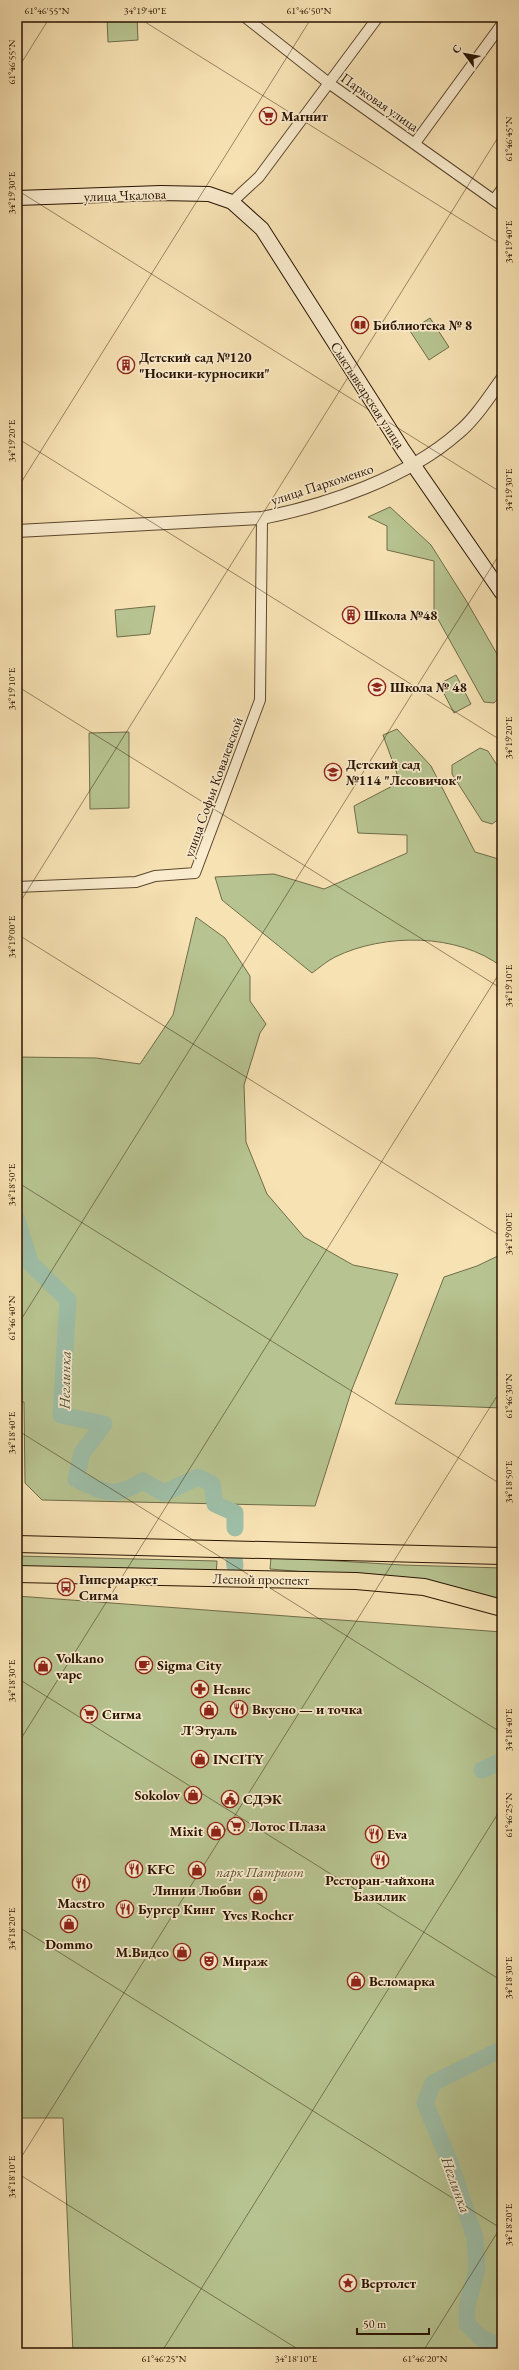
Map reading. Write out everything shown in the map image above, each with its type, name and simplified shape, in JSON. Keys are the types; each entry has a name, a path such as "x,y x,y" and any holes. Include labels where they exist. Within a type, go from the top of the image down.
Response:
{"main road":[{"name":"улица Чкалова","path":"17,198 186,193 208,194 232,202"},
{"name":"Сыктывкарская улица","path":"232,202 262,229 413,463 502,593"},
{"name":"Лесной проспект","path":"17,1544 502,1556"},
{"name":"Лесной проспект","path":"17,1574 404,1584 424,1587 502,1608"}],"street":[{"name":"Парковая улица","path":"244,17 330,84 498,203"},
{"path":"232,202 259,177 330,84 378,17"},
{"path":"414,143 502,24"},
{"path":"498,203 502,189"},
{"name":"улица Пархоменко","path":"17,531 262,518 287,513 329,500 388,478 438,449 459,432 502,379"},
{"name":"улица Софьи Ковалевской","path":"17,887 136,882 154,876 195,873 260,700 262,518"}],"green space":[{"path":"107,17 137,17 138,40 108,42"},
{"path":"430,318 449,347 429,360 410,331"},
{"path":"390,507 431,545 467,602 497,654 502,694 494,703 484,702 434,612 434,561 387,550 387,526 368,517"},
{"path":"155,606 150,634 117,637 115,610"},
{"path":"456,675 471,704 454,713 439,684"},
{"path":"397,729 431,766 475,852 502,860 502,967 484,956 464,948 420,940 376,944 354,949 335,957 312,973 222,900 215,877 274,874 324,889 407,853 407,835 358,833 354,806 400,782 383,735"},
{"path":"129,732 129,808 90,809 89,733"},
{"path":"480,748 488,751 502,773 502,817 492,824 482,821 452,774 452,765"},
{"path":"196,917 225,938 250,976 250,1001 266,1024 260,1033 244,1085 246,1142 267,1194 304,1237 353,1265 398,1274 352,1389 315,1506 42,1500 25,1483 24,1402 17,1402 17,1057 96,1058 140,1064 173,1015"},
{"path":"502,1254 502,1408 395,1404 444,1277 477,1266"},
{"path":"17,1556 217,1561 216,1575 17,1569"},
{"path":"271,1557 403,1565 502,1568 502,1601 422,1582 270,1569"},
{"name":"парк Патриот","path":"17,1596 502,1632 502,2353 73,2353 63,2118 17,2118"}],"waterway":[{"name":"Неглинка","path":"17,1220 31,1264 68,1300 61,1415 104,1424 82,1453 76,1479 94,1488 109,1492 124,1490 143,1481 164,1493 198,1477 212,1484 215,1504 235,1513 235,1528"},
{"name":"Неглинка","path":"234,1558 235,1566"},
{"name":"Неглинка","path":"482,1770 502,1761"},
{"name":"Неглинка","path":"502,2049 433,2083 425,2103 450,2163 475,2238 477,2269 467,2307 467,2324 481,2338 502,2347"}],"place":[{"name":"Магнит","path":"268,116"},
{"name":"Библиотека № 8","path":"360,325"},
{"name":"Детский сад №120 \"Носики-курносики\"","path":"126,365"},
{"name":"Школа №48","path":"351,615"},
{"name":"Школа № 48","path":"377,687"},
{"name":"Детский сад №114 \"Лесовичок\"","path":"333,772"},
{"name":"Гипермаркет Сигма","path":"66,1587"},
{"name":"Sigma City","path":"144,1665"},
{"name":"Volkano vape","path":"43,1666"},
{"name":"Невис","path":"200,1689"},
{"name":"Вкусно — и точка","path":"239,1709"},
{"name":"Л'Этуаль","path":"209,1710"},
{"name":"Сигма","path":"89,1714"},
{"name":"INCITY","path":"200,1759"},
{"name":"Sokolov","path":"193,1795"},
{"name":"СДЭК","path":"230,1799"},
{"name":"Лотос Плаза","path":"236,1826"},
{"name":"Mixit","path":"216,1831"},
{"name":"Eva","path":"374,1834"},
{"name":"Ресторан-чайхона Базилик","path":"380,1860"},
{"name":"KFC","path":"134,1869"},
{"name":"Линии Любви","path":"197,1870"},
{"name":"Maestro","path":"81,1883"},
{"name":"Yves Rocher","path":"258,1895"},
{"name":"Бургер Кинг","path":"125,1909"},
{"name":"Dommo","path":"69,1924"},
{"name":"М.Видео","path":"182,1952"},
{"name":"Мираж","path":"209,1961"},
{"name":"Веломарка","path":"356,1981"},
{"name":"Вертолет","path":"348,2283"}]}
